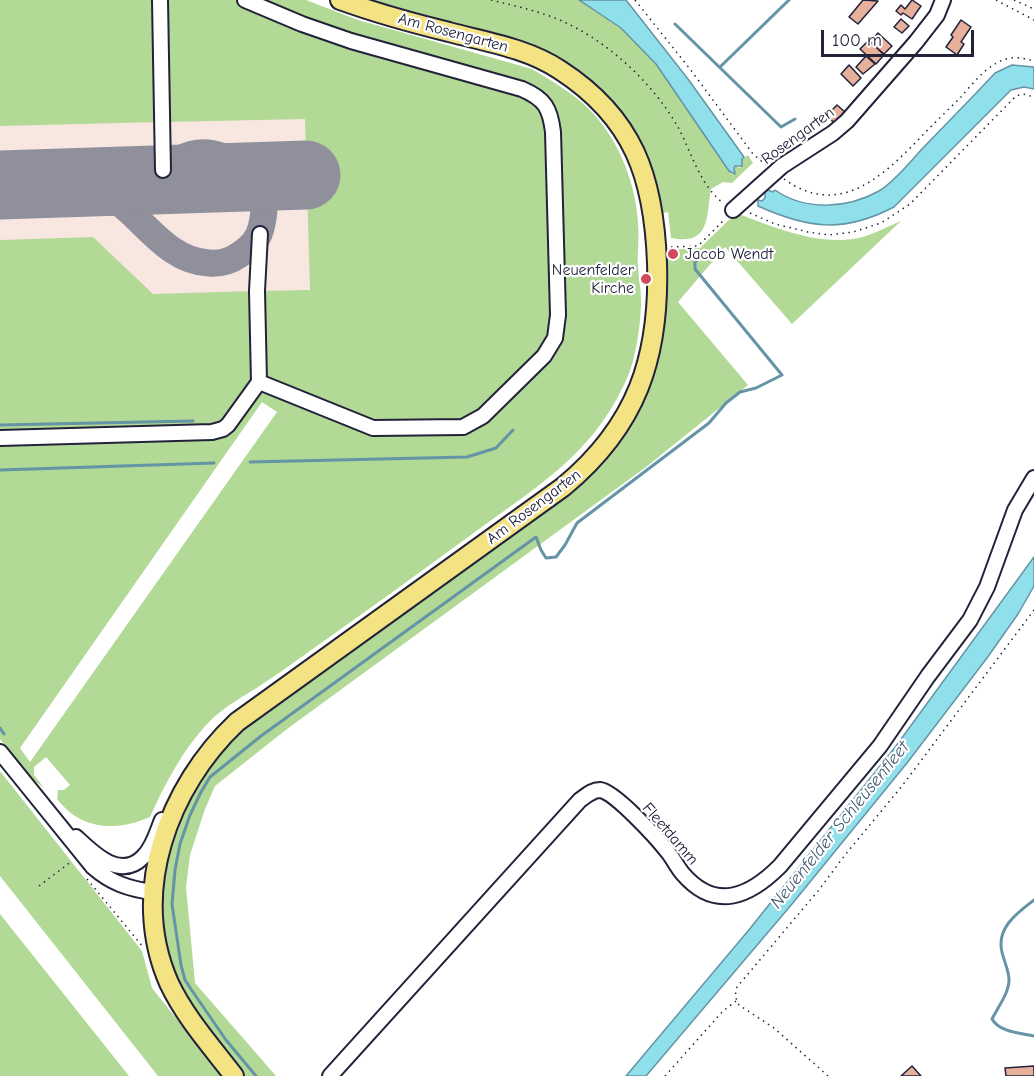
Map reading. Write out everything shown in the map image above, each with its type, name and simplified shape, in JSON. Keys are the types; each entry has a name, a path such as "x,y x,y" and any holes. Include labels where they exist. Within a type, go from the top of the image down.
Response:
{"main road":[{"name":"Am Rosengarten","path":"234,1076 179,1002 165,971 156,936 153,892 163,841 181,793 208,752 237,722 563,487 594,459 625,417 640,385 652,347 657,312 656,248 651,194 638,157 616,121 588,90 558,69 528,54 419,25 340,0"}],"street":[{"path":"160,0 163,170"},
{"path":"245,0 302,24 371,47 532,93 550,111 553,132 558,315 555,338 544,356 483,416 472,423 456,428 373,428 260,382"},
{"name":"Rosengarten","path":"735,208 771,169 782,166 833,134 847,121 916,42 937,15 943,0"},
{"path":"0,438 218,431 228,424 260,382 257,291 260,234"},
{"name":"Fleetdamm","path":"330,1076 580,800 593,791 603,790 612,795 649,831 668,852 682,873 697,887 716,896 740,895 762,884 780,866 880,746 928,676 965,628 987,587 1015,510 1034,478"},
{"path":"0,752 78,851 101,875 121,886 153,892"},
{"path":"43,807 105,862 124,866 145,856 168,806 181,793"}],"path":[{"path":"491,0 538,12 562,21 591,36 612,53 640,78 678,127 704,183 713,195"},
{"path":"636,0 753,154 796,188 812,193 833,196 869,183 884,173 978,77 993,66 1010,58 1034,61"},
{"path":"996,0 1034,20"},
{"path":"1014,0 1034,9"},
{"path":"656,248 698,246 735,208 775,224 830,235 853,232 881,223 910,204 1016,96 1023,94 1034,97"},
{"path":"828,1076 774,1028 736,1001 735,996 741,981 818,891 902,786 1034,610"},
{"path":"39,886 73,860"},
{"path":"665,1076 723,1011 736,1001"}],"shaded area":[{"path":"0,0 282,0 513,73 264,395 0,449"}],"green space":[{"path":"0,0 156,0 159,122 0,126"},
{"path":"163,0 235,0 253,8 527,95 547,116 554,314 546,346 489,407 466,422 377,425 268,381 264,375 260,291 310,290 305,119 166,122"},
{"path":"256,0 306,0 358,20 532,69 577,98 602,124 622,157 629,175 637,213 641,306 631,368 616,401 602,422 587,442 552,475 372,607 212,719 176,765 150,817 137,822 112,826 88,822 66,809 57,799 58,790 64,790 70,785 46,757 34,767 34,775 44,788 28,776 0,739 0,441 215,436 260,391 265,390 356,427 462,431 553,347 549,104 347,36","holes":["262,402 277,412 30,762 20,748"]},
{"path":"364,0 579,0 621,28 656,64 733,175 735,166 740,168 742,159 748,155 753,163 732,183 723,182 711,189 707,218 700,233 693,238 671,238 668,212 663,213 658,186 645,154 590,81 562,62"},
{"path":"736,213 808,237 838,240 865,236 901,221 792,324 725,247 678,302 748,385 646,467 287,729 215,786 190,855 186,887 195,983 276,1076 242,1076 200,1019 185,993 175,974 164,934 162,875 181,811 199,776 246,723 567,492 655,366 666,312 667,250 700,248"},
{"path":"93,237 153,294 254,291 255,376 223,425 0,434 0,240"},
{"path":"0,771 142,951 152,988 222,1076 158,1076 0,876"},
{"path":"0,914 129,1076 0,1076"}],"water":[{"path":"579,0 626,0 688,79 744,157 742,166 735,166 735,174 729,171 656,64 621,28"},
{"path":"1012,65 1034,67 1034,89 1024,87 1011,90 894,207 859,221 826,225 794,220 758,206 758,200 762,201 765,198 765,192 768,190 773,192 775,190 799,202 826,205 853,201 879,191 902,172 995,73"},
{"name":"Neuenfelder Schleusenfleet","path":"1034,557 1034,586 1018,614 907,763 792,904 646,1076 626,1076 748,931 896,746"}],"building":[{"path":"863,0 878,1 858,24 849,17"},
{"path":"912,0 921,6 912,19 896,11 901,5 905,9"},
{"path":"901,19 909,26 902,33 894,27"},
{"path":"961,20 971,27 961,42 964,44 957,55 946,47"},
{"path":"878,33 892,46 884,54 870,42"},
{"path":"869,40 884,55 876,64 860,49"},
{"path":"866,56 875,64 863,74 856,67"},
{"path":"849,65 861,78 853,86 841,74"},
{"path":"837,105 845,112 834,123 827,115"},
{"path":"912,1066 921,1076 901,1076"},
{"path":"1034,1066 1034,1076 1006,1076 1005,1068"}],"waterway":[{"path":"720,67 789,0"},
{"path":"675,24 781,127 795,119"},
{"path":"256,1076 226,1040 195,995 185,980 181,965 172,904 175,870 180,844 201,792 210,777 261,736 536,537 546,558 556,557 577,523 709,423 726,403 740,392 756,388 782,375 695,269 695,262 702,256"},
{"path":"0,425 193,421"},
{"path":"250,462 467,457 496,448 513,430"},
{"path":"0,470 214,463"},
{"path":"0,728 4,734"},
{"path":"1034,900 1009,922 1002,936 1002,952 1009,985 992,1019 1000,1027 1034,1036"}],"taxiway":[{"path":"76,183 109,195 157,238 194,261 217,263 232,259 253,244 261,228 264,206 257,184 243,168 214,154 192,154 150,176 82,183"}],"runway":[{"path":"0,185 306,175"}],"place":[{"name":"Jacob Wendt","path":"673,254"},
{"name":"Neuenfelder Kirche","path":"646,279"}]}
